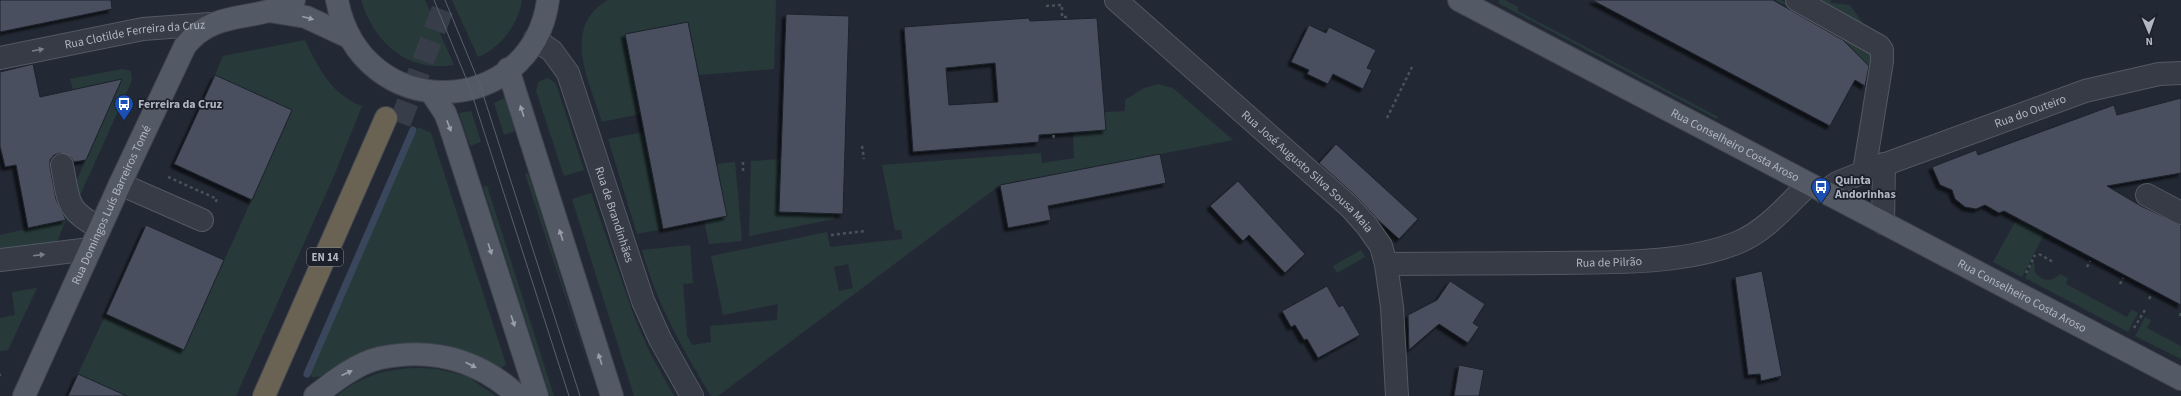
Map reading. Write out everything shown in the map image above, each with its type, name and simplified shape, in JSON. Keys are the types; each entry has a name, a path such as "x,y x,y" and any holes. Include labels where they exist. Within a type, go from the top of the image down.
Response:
{"highway":[{"name":"EN 14","path":"264,396 393,120 279,396"}],"main road":[{"name":"Rua Clotilde Ferreira da Cruz","path":"210,24 269,11 294,0"},
{"path":"337,0 343,26 349,37 373,67 400,84 430,92 450,92 470,88 495,78 508,69 522,57 535,39 545,17 548,0"},
{"name":"Rua Conselheiro Costa Aroso","path":"1459,0 2181,378"},
{"name":"Rua Clotilde Ferreira da Cruz","path":"269,11 306,17 349,37"},
{"name":"Rua Domingos Luís Barreiros Tomé","path":"24,396 122,178 178,58 191,38 210,24"},
{"path":"508,69 612,396"},
{"path":"430,92 445,113 450,126 537,396"},
{"path":"315,396 340,376 379,358 422,353 461,360 501,380 518,396"}],"street":[{"name":"Rua José Augusto Silva Sousa Maia","path":"1116,0 1350,206 1367,226 1381,246 1386,264 1392,307 1397,396"},
{"path":"1798,0 1880,46 1882,50 1882,61 1864,172"},
{"name":"Rua Clotilde Ferreira da Cruz","path":"0,58 143,28 210,24"},
{"name":"Rua de Brandinhães","path":"535,39 552,51 568,73 643,301 660,339 692,396"},
{"name":"Rua do Outeiro","path":"1816,188 1837,183 1884,164 2085,91 2159,74 2181,73"},
{"path":"1883,223 1884,164"},
{"path":"62,165 72,207 81,219 100,228"},
{"path":"122,178 205,214"},
{"name":"Rua de Pilrão","path":"1386,264 1629,262 1703,253 1740,242 1816,188"},
{"path":"2147,195 2181,213"},
{"path":"0,260 90,249"}],"path":[{"path":"1046,6 1062,5 1062,17 1067,17"},
{"path":"1045,22 1045,32"},
{"path":"1387,118 1412,67"},
{"path":"1054,129 1054,141"},
{"path":"862,146 864,159"},
{"path":"743,162 743,174"},
{"path":"168,177 175,180"},
{"path":"831,235 865,231"},
{"path":"2039,254 2054,262"},
{"path":"2024,278 2035,256"},
{"path":"2087,267 2090,261"},
{"path":"2120,284 2123,278"},
{"path":"2149,299 2152,294"},
{"path":"2132,333 2145,310"}],"shaded area":[{"path":"361,0 425,0 454,65 437,66 421,64 407,59 395,51 374,29"},
{"path":"452,0 522,0 513,26 501,42 494,48 478,57"},
{"path":"608,0 776,0 774,69 699,75 688,22 625,34 640,114 602,122 586,73 582,56 582,40 585,25 593,11"},
{"path":"1500,0 1505,0 1518,7 1518,11 1718,117 1717,119 1498,3"},
{"path":"1775,0 1781,0 1866,49 1871,56 1870,67 1845,42 1824,36 1828,28"},
{"path":"1822,0 1831,0 1831,3 1850,5 1864,25"},
{"path":"305,40 315,61 334,88 351,101 362,106 333,178 236,396 127,396 78,374 106,314 184,349 292,111 215,75 223,56"},
{"path":"122,69 131,71 132,80 78,200 75,184 122,80 73,90 70,79"},
{"path":"1868,77 1857,161 1853,162"},
{"path":"548,78 556,84 584,170 564,176 536,91 538,82"},
{"path":"1158,84 1173,88 1233,140 1000,185 718,396 711,396 671,325 655,288 642,250 690,245 693,283 683,284 687,336 692,345 711,342 710,326 777,320 778,304 723,315 711,256 827,232 830,247 902,239 901,230 895,230 882,165 1041,153 1042,163 1074,158 1073,133 1106,130 1104,112 1125,111 1125,100 1144,88","holes":["848,264 853,288 839,291 834,267"]},
{"path":"505,98 515,131 504,135 494,103"},
{"path":"471,111 481,142 470,146 459,113"},
{"path":"418,127 431,133 506,364 500,369 460,350 440,345 421,343 402,344 382,348 362,355 337,366 323,375 312,377 309,373"},
{"path":"644,132 663,229 637,234 608,139"},
{"path":"781,159 779,211 834,213 834,219 749,236 751,161"},
{"path":"735,162 742,241 709,244 704,221 727,216 716,164"},
{"path":"528,173 598,396 525,174"},
{"path":"487,186 554,396 550,396 483,187"},
{"path":"591,193 635,319 650,353 674,396 634,396 572,199"},
{"path":"66,220 56,244 0,251 0,235"},
{"path":"2021,220 2045,233 2022,277 1993,262 2015,222"},
{"path":"1361,250 1365,257 1337,273 1333,266"},
{"path":"2034,260 2035,272 2041,278 2050,280 2060,274 2068,278 2066,284 2127,317 2132,309 2138,313 2128,332 2025,278"},
{"path":"37,288 8,350 0,351 0,318 15,315 12,292"},
{"path":"2145,317 2151,320 2147,328 2181,346 2181,359 2135,336"},
{"path":"398,369 437,369 479,379 472,380 496,396 337,396 356,383 376,374"}],"building":[{"path":"0,0 111,0 112,9 0,32"},
{"path":"1592,0 1773,0 1843,40 1869,66 1865,86 1855,80 1830,126"},
{"path":"786,14 849,16 843,214 779,212"},
{"path":"1029,18 1030,21 1097,18 1106,130 1039,135 1039,142 913,152 904,27","holes":["995,63 998,102 949,105 946,68"]},
{"path":"688,22 727,216 663,229 625,34"},
{"path":"1309,25 1326,33 1329,27 1376,50 1367,68 1372,70 1363,89 1333,74 1328,84 1307,74 1309,70 1291,62"},
{"path":"33,64 40,97 122,79 86,160 74,162 71,157 60,153 54,155 50,160 56,199 66,220 28,228 16,165 5,167 0,146 0,72"},
{"path":"215,75 292,110 252,200 174,164"},
{"path":"2181,98 2181,173 2107,186 2141,206 2181,225 2181,305 2004,211 1999,213 1985,205 1976,209 1965,207 1955,199 1952,190 1940,185 1932,167 1976,150 1978,155 2114,105 2117,115"},
{"path":"1336,144 1418,219 1399,239 1378,220 1358,198 1319,163"},
{"path":"1160,154 1166,183 1048,206 1051,220 1008,228 1000,185"},
{"path":"1238,181 1305,254 1285,273 1249,235 1243,241 1210,206"},
{"path":"146,225 224,260 184,350 106,314"},
{"path":"1762,271 1782,376 1761,381 1760,374 1748,375 1735,277"},
{"path":"1450,281 1485,304 1473,323 1479,327 1468,343 1439,324 1409,350 1408,315 1437,300"},
{"path":"1327,286 1339,307 1343,305 1360,335 1318,358 1307,339 1304,340 1295,325 1291,327 1282,311"},
{"path":"1459,365 1484,370 1479,396 1454,396"},
{"path":"78,374 127,396 68,396"}],"waterway":[{"path":"307,374 413,130"}],"tunnel":[{"path":"400,123 446,0"}],"tram line":[{"path":"434,0 470,88 569,396"},
{"path":"445,0 480,85 580,396"}],"place":[{"name":"Ferreira da Cruz","path":"124,121"},
{"name":"Quinta Andorinhas","path":"1821,204"}]}
